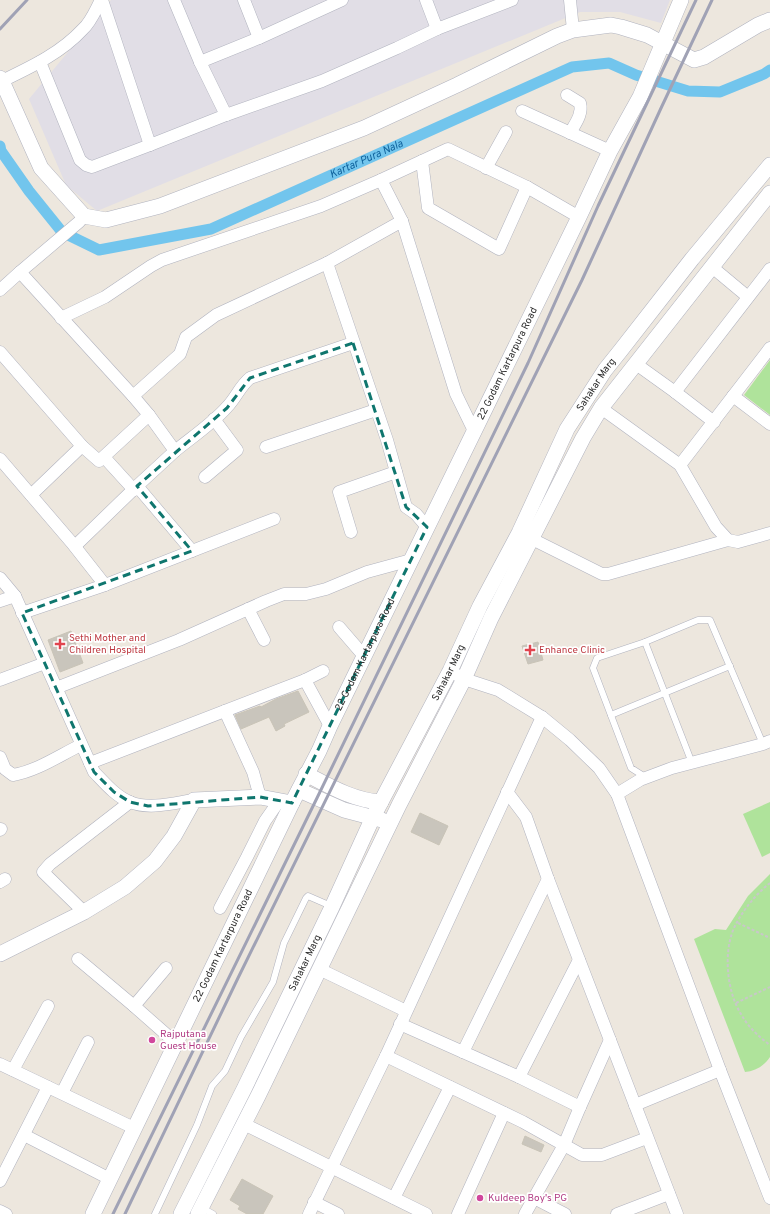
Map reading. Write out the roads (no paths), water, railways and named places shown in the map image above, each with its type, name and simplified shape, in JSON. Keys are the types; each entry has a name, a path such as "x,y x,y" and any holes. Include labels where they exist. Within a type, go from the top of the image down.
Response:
{"street":[{"path":"82,219 41,168 1,80 40,62 58,51 84,29 101,0"},
{"path":"101,0 150,145"},
{"path":"174,0 200,62 226,116"},
{"path":"244,0 260,38"},
{"path":"200,62 260,38 342,0"},
{"path":"426,0 437,29"},
{"path":"40,62 80,160 86,165 92,167 322,81 437,29 512,0"},
{"path":"570,0 573,30"},
{"name":"22 Godam Kartarpura Road","path":"93,1214 176,1043 290,798 319,751 610,151 640,97 681,0"},
{"path":"0,290 82,219 106,220 160,206 203,191 364,128 457,85 557,36 573,30 611,25 621,27 647,35 661,48 694,60 704,57 758,25 770,20"},
{"path":"567,95 580,103 581,108 581,112 570,133"},
{"path":"522,111 610,151"},
{"path":"486,168 506,132"},
{"path":"61,318 105,297 162,260 314,209 448,149 527,187 579,217"},
{"path":"422,161 428,208 499,249 527,187"},
{"name":"Sahakar Marg","path":"181,1214 244,1089 332,907 373,817 450,671 480,606 518,533 567,429 605,370 692,258 767,176"},
{"path":"381,180 402,221 456,394 474,431"},
{"name":"Sahakar Marg","path":"204,1212 244,1124 319,969 391,822 464,679 491,618 582,438 601,408 770,193"},
{"path":"133,396 180,354 186,337 216,316 327,263 402,221"},
{"path":"327,263 376,410 406,507 416,514 427,527"},
{"path":"712,267 748,297"},
{"path":"675,392 770,269"},
{"path":"20,272 133,396 175,451"},
{"path":"75,546 175,451 227,408 240,391 243,384 250,378 353,343"},
{"path":"680,466 770,348"},
{"path":"0,352 82,446 99,461 149,415"},
{"path":"636,364 714,422"},
{"path":"734,396 770,424"},
{"path":"601,408 680,466 716,527 728,540"},
{"path":"266,447 376,410"},
{"path":"204,478 237,450 214,419"},
{"path":"31,495 82,446"},
{"path":"104,457 136,488 192,551"},
{"path":"2,464 75,546 105,585"},
{"path":"351,532 339,492 396,472"},
{"path":"22,613 105,585 274,519"},
{"path":"532,539 602,574 608,574 728,540 738,542 770,533"},
{"path":"56,688 179,640 284,594 306,594 326,589 367,572 411,560"},
{"path":"0,578 15,596 94,772 114,792 130,802 148,806 194,800 260,797 290,798 391,822"},
{"path":"0,601 15,596"},
{"path":"248,609 264,640"},
{"path":"339,627 364,656"},
{"path":"0,680 45,663"},
{"path":"90,763 305,680 323,671"},
{"path":"450,671 464,679 498,690 542,717 570,740 599,768 617,794 720,1070 769,1190"},
{"path":"305,680 330,726"},
{"path":"225,711 253,772 260,797"},
{"path":"309,1214 386,1056 542,717"},
{"path":"617,794 644,778 672,768 766,742"},
{"path":"0,757 5,769 13,775 22,774 81,745"},
{"path":"306,774 324,784 359,798 381,802"},
{"path":"507,792 526,817 548,879 677,1214"},
{"path":"220,908 265,821 290,798"},
{"path":"0,954 84,912 125,887 155,861 174,836 194,800"},
{"path":"84,912 43,872 50,864 130,802"},
{"path":"463,1052 548,879"},
{"path":"78,959 176,1043"},
{"path":"519,1077 579,960"},
{"path":"134,1006 166,968"},
{"path":"319,969 406,1011"},
{"path":"14,1070 48,1006"},
{"path":"400,1024 519,1077 580,1107"},
{"path":"525,1214 564,1145 610,1040"},
{"path":"62,1093 88,1042"},
{"path":"386,1056 504,1113 582,1155 602,1155 647,1138"},
{"path":"0,1064 134,1128"},
{"path":"635,1106 720,1070"},
{"path":"0,1180 48,1087"},
{"path":"394,1198 450,1087"},
{"path":"458,1214 504,1113"},
{"path":"244,1124 422,1213"},
{"path":"24,1134 110,1179"},
{"path":"617,1214 669,1194"},
{"path":"534,1198 565,1214"},
{"path":"314,1202 338,1214"},
{"path":"0,1211 6,1214"}],"lane":[{"path":"644,778 631,768 593,668 598,658 646,642 698,620 710,620 766,742"},
{"path":"646,642 664,693 692,762"},
{"path":"611,715 730,666"},
{"path":"155,1214 197,1125 212,1086 224,1071 273,982 284,943 306,898 308,896 332,907"}],"waterway":[{"name":"Kartar Pura Nala","path":"0,146 1,151 29,191 62,232 99,250 211,229 572,67 609,63 636,75 688,91 720,92 764,74 770,70"}],"railway":[{"path":"0,29 27,0"},
{"path":"113,1214 528,363 598,206 696,0"},
{"path":"125,1214 238,978 582,280 712,0"}],"place":[{"name":"Sethi Mother and Children Hospital","path":"60,644"},
{"name":"Enhance Clinic","path":"530,650"},
{"name":"Rajputana Guest House","path":"152,1040"},
{"name":"Kuldeep Boy's PG","path":"480,1198"}]}
